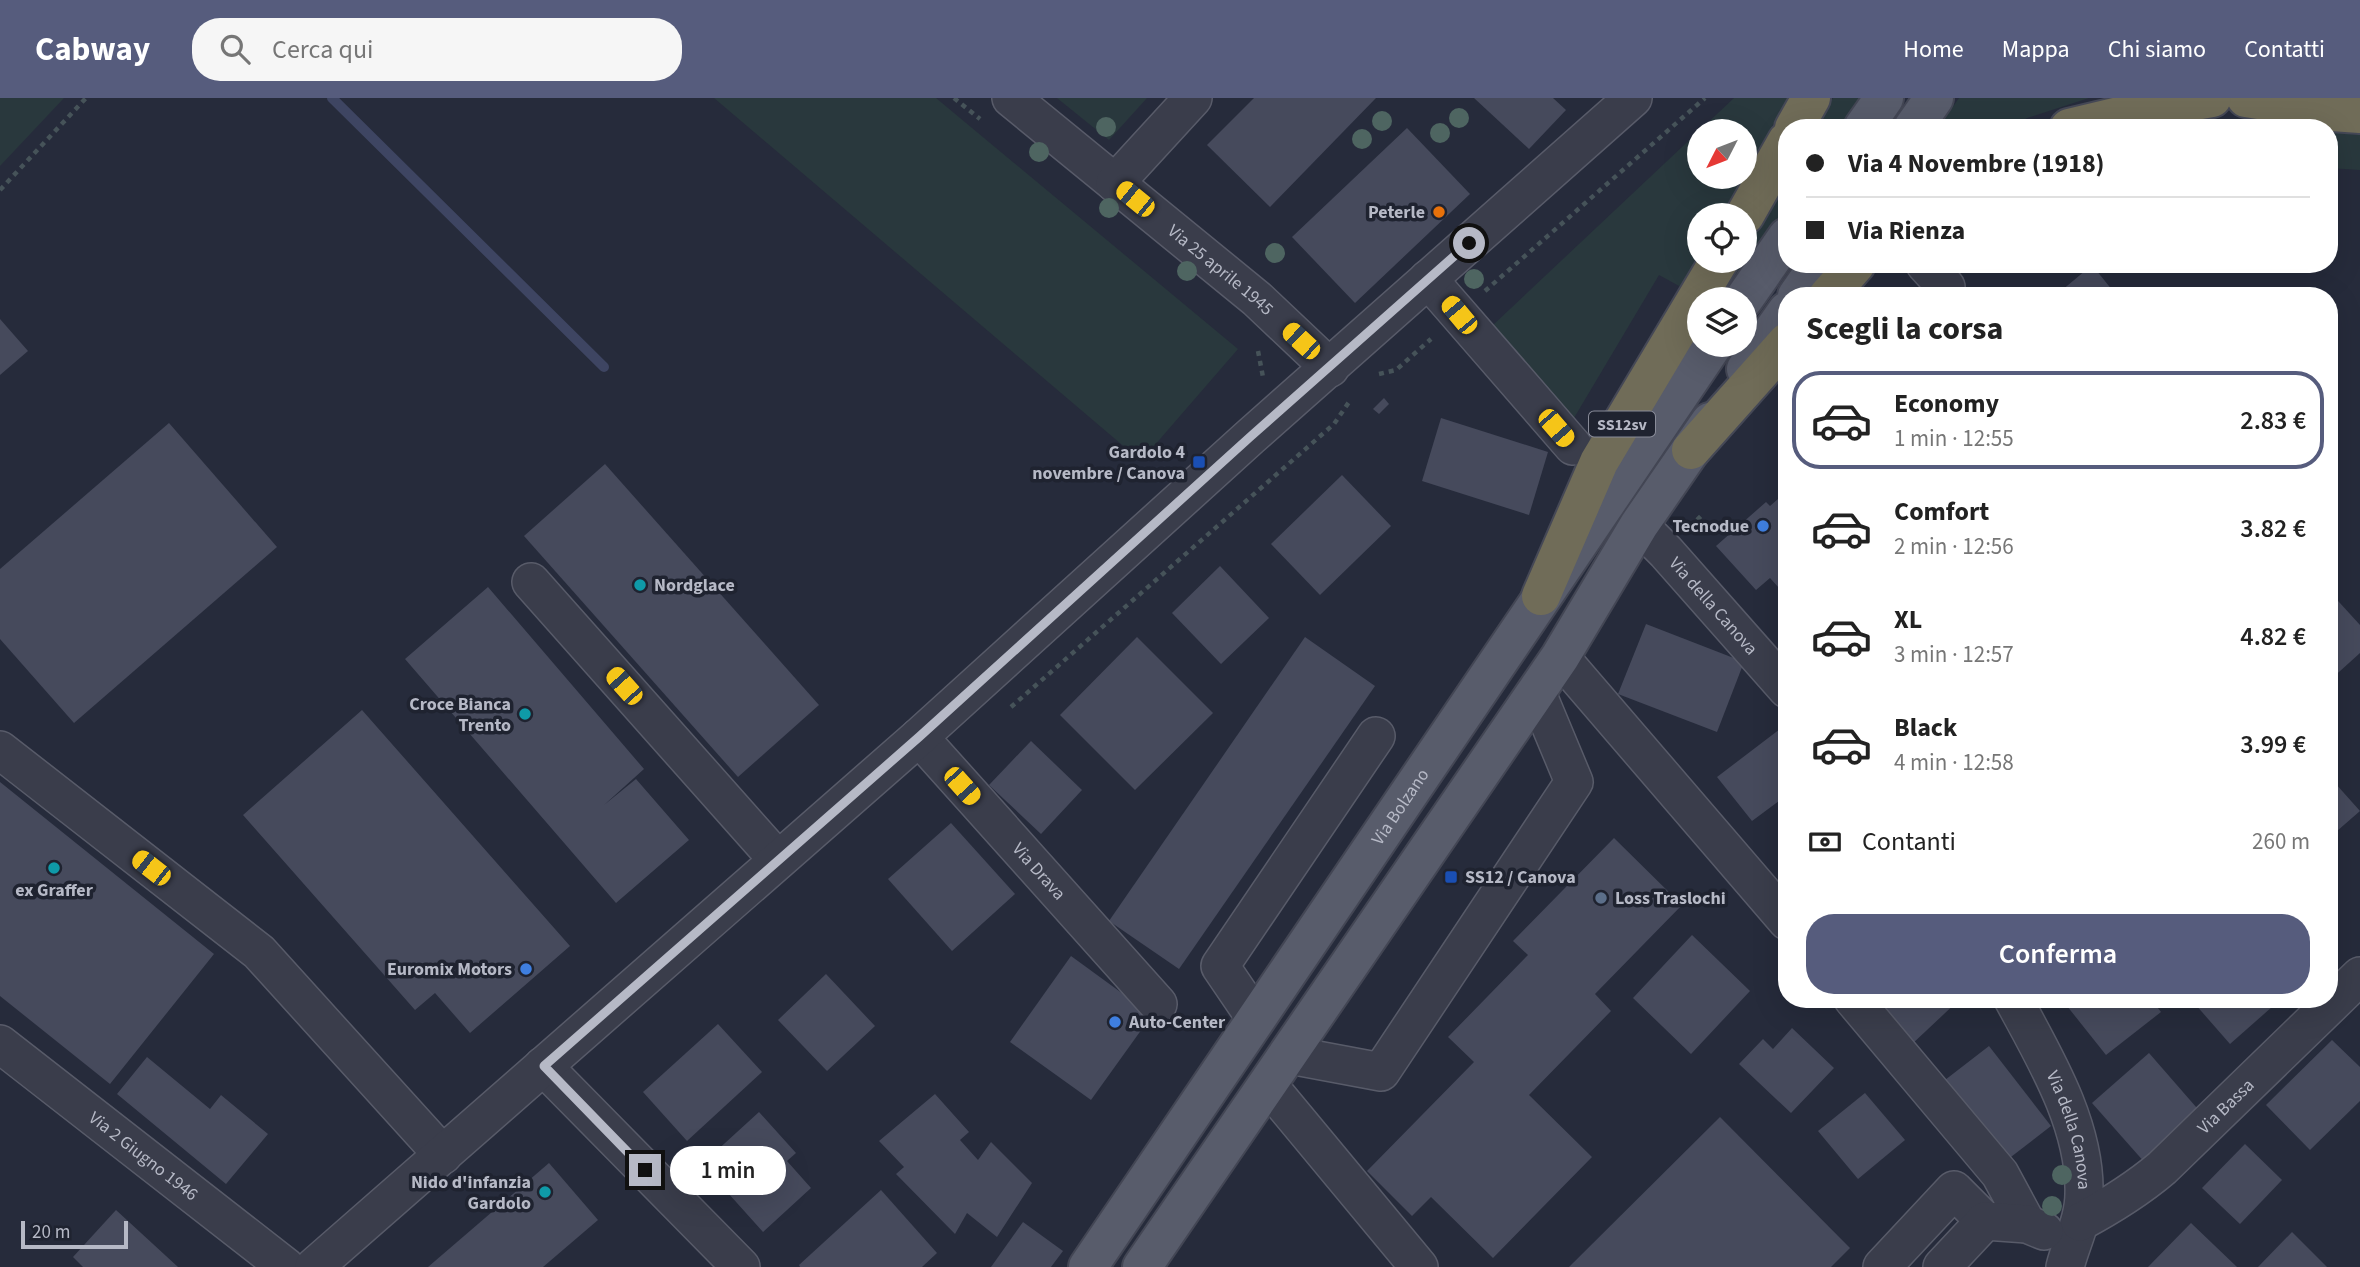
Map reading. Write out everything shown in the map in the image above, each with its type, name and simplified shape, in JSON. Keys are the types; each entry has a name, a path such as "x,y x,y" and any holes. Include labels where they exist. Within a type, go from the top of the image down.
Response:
{"highway":[{"path":"1799,119 1811,98"},
{"path":"2106,119 2212,98"},
{"path":"2246,98 2360,114"},
{"path":"1752,203 1778,157"},
{"name":"SS12sv","path":"1541,596 1599,462 1712,273"},
{"path":"1836,287 1848,273"},
{"path":"1690,450 1778,352"}],"main road":[{"path":"1869,119 1884,98"},
{"path":"1919,119 1934,98"},
{"path":"1752,287 1778,250"},
{"path":"1143,1267 1560,657 1639,525 1778,324"},
{"name":"Via Bolzano","path":"1088,1267 1705,357"}],"street":[{"name":"Via 25 aprile 1945","path":"1011,98 1257,299 1330,368"},
{"path":"1115,183 1193,98"},
{"path":"314,1267 919,737 1250,437 1633,98"},
{"path":"1428,279 1573,446"},
{"name":"Via della Canova","path":"1639,525 1778,679"},
{"path":"531,582 778,860"},
{"path":"1560,657 1778,910"},
{"path":"1290,1055 1381,1072 1574,782 1536,691"},
{"path":"1256,1019 1220,966 1376,736"},
{"name":"Via Drava","path":"919,737 1158,1004"},
{"path":"0,750 259,952 443,1155"},
{"name":"Via Bassa","path":"2338,997 2360,976"},
{"path":"1861,1008 2000,1174 2027,1224"},
{"name":"Via della Canova","path":"2018,1008 2040,1049 2077,1133 2084,1196 2072,1244"},
{"name":"Via Bassa","path":"2072,1244 2107,1208 2154,1174 2327,1008"},
{"name":"Via 2 Giugno 1946","path":"0,1044 286,1267"},
{"path":"544,1066 741,1267"},
{"path":"1268,1085 1419,1267"},
{"path":"1882,1267 1954,1190 1985,1221 2027,1224 2072,1244"},
{"path":"1942,1267 1985,1221"}],"path":[{"path":"0,190 86,98"},
{"path":"954,98 986,124"},
{"path":"1258,349 1264,380"}],"shaded area":[{"path":"0,98 64,98 0,166"},
{"path":"714,98 936,98 1238,349 1141,461"},
{"path":"1057,98 1147,98 1109,140"},
{"path":"1734,98 1788,98 1757,154 1757,119 1712,119"},
{"path":"1833,98 1861,98 1846,119 1821,119"},
{"path":"1959,98 2089,98 2025,119 1944,119"},
{"path":"2338,133 2360,135 2360,170 2338,169"},
{"path":"1687,142 1687,189 1737,189 1729,203 1687,203 1689,273 1681,287 1659,275 1571,423 1493,325"},
{"path":"1778,194 1778,219 1757,250 1757,230"},
{"path":"1732,273 1741,273 1731,287 1723,287"}],"building":[{"path":"1254,98 1376,98 1270,207 1207,145"},
{"path":"1474,98 1553,98 1566,110 1529,149"},
{"path":"1407,128 1470,194 1355,303 1292,237"},
{"path":"2082,273 2098,273 2110,287 2066,287"},
{"path":"0,319 28,351 0,375"},
{"path":"1384,398 1389,404 1379,414 1373,409"},
{"path":"1441,418 1548,452 1529,515 1422,481"},
{"path":"169,423 277,547 74,723 0,639 0,569"},
{"name":"Nordglace","path":"605,464 819,705 738,777 524,536"},
{"path":"1342,475 1391,526 1320,595 1271,544"},
{"name":"Tecnodue","path":"1778,499 1778,587 1770,578 1756,590 1716,546 1766,502 1770,506"},
{"path":"1220,566 1269,618 1221,664 1172,613"},
{"name":"Croce Bianca Trento","path":"488,587 644,769 604,805 636,779 689,840 616,903 405,659"},
{"path":"2338,601 2360,625 2360,653 2338,673"},
{"path":"1646,624 1744,662 1717,732 1618,694"},
{"path":"1137,637 1213,713 1135,790 1060,715"},
{"path":"1305,637 1375,686 1179,969 1109,921"},
{"path":"362,710 570,946 470,1033 435,993 415,1010 243,815"},
{"path":"1778,731 1778,802 1752,821 1717,777"},
{"path":"1031,741 1082,790 1041,834 989,785"},
{"name":"ex Graffer","path":"0,782 214,954 110,1084 0,996"},
{"path":"2338,786 2360,811 2338,830"},
{"path":"951,823 1015,894 952,951 888,879"},
{"path":"1614,838 1682,905 1595,994 1611,1011 1529,1095 1592,1157 1493,1258 1431,1197 1412,1216 1367,1171 1474,1062 1448,1037 1528,955 1513,941"},
{"path":"1692,935 1750,991 1691,1054 1633,998"},
{"path":"1071,956 1152,1015 1091,1100 1010,1042"},
{"path":"826,974 875,1026 827,1071 778,1020"},
{"path":"1876,1008 1950,1008 1911,1045"},
{"path":"2069,1008 2158,1008 2161,1012 2106,1055"},
{"path":"2198,1008 2271,1008 2230,1044"},
{"path":"718,1024 762,1072 687,1141 643,1092"},
{"path":"1792,1028 1834,1068 1791,1113 1739,1064 1763,1039 1773,1049"},
{"path":"2332,1040 2360,1067 2360,1101 2310,1150 2266,1105"},
{"path":"1989,1046 2051,1126 2007,1160 1945,1080"},
{"path":"2149,1053 2203,1115 2146,1164 2092,1103"},
{"path":"147,1057 210,1109 221,1095 268,1134 226,1184 117,1094"},
{"path":"1865,1093 1905,1140 1858,1179 1818,1131"},
{"path":"935,1094 969,1132 960,1140 978,1160 991,1142 1032,1183 997,1237 967,1213 955,1234 896,1174 904,1167 879,1141"},
{"path":"759,1112 796,1153 787,1161 811,1188 763,1232 702,1164"},
{"path":"1720,1117 1850,1248 1831,1267 1569,1267"},
{"path":"2245,1144 2282,1180 2240,1224 2202,1188"},
{"name":"Nido d'infanzia Gardolo","path":"549,1163 598,1220 543,1267 428,1267"},
{"path":"881,1190 937,1253 922,1267 800,1267 799,1265"},
{"path":"116,1210 178,1267 83,1267 73,1257"},
{"path":"1023,1222 1063,1251 1051,1267 991,1267"},
{"path":"2191,1223 2237,1267 2148,1267"},
{"path":"2292,1232 2327,1267 2258,1267"}],"waterway":[{"path":"332,98 604,367"}],"place":[{"name":"Peterle","path":"1439,212"},
{"name":"Gardolo 4 novembre / Canova","path":"1199,462"},
{"name":"Tecnodue","path":"1763,526"},
{"name":"Nordglace","path":"640,585"},
{"name":"Croce Bianca Trento","path":"525,714"},
{"name":"ex Graffer","path":"54,868"},
{"name":"SS12 / Canova","path":"1451,877"},
{"name":"Loss Traslochi","path":"1601,898"},
{"name":"Euromix Motors","path":"526,969"},
{"name":"Auto-Center","path":"1115,1022"},
{"name":"Nido d'infanzia Gardolo","path":"545,1192"}],"route":[{"path":"645,1170 544,1066 919,737 1469,243"}]}
